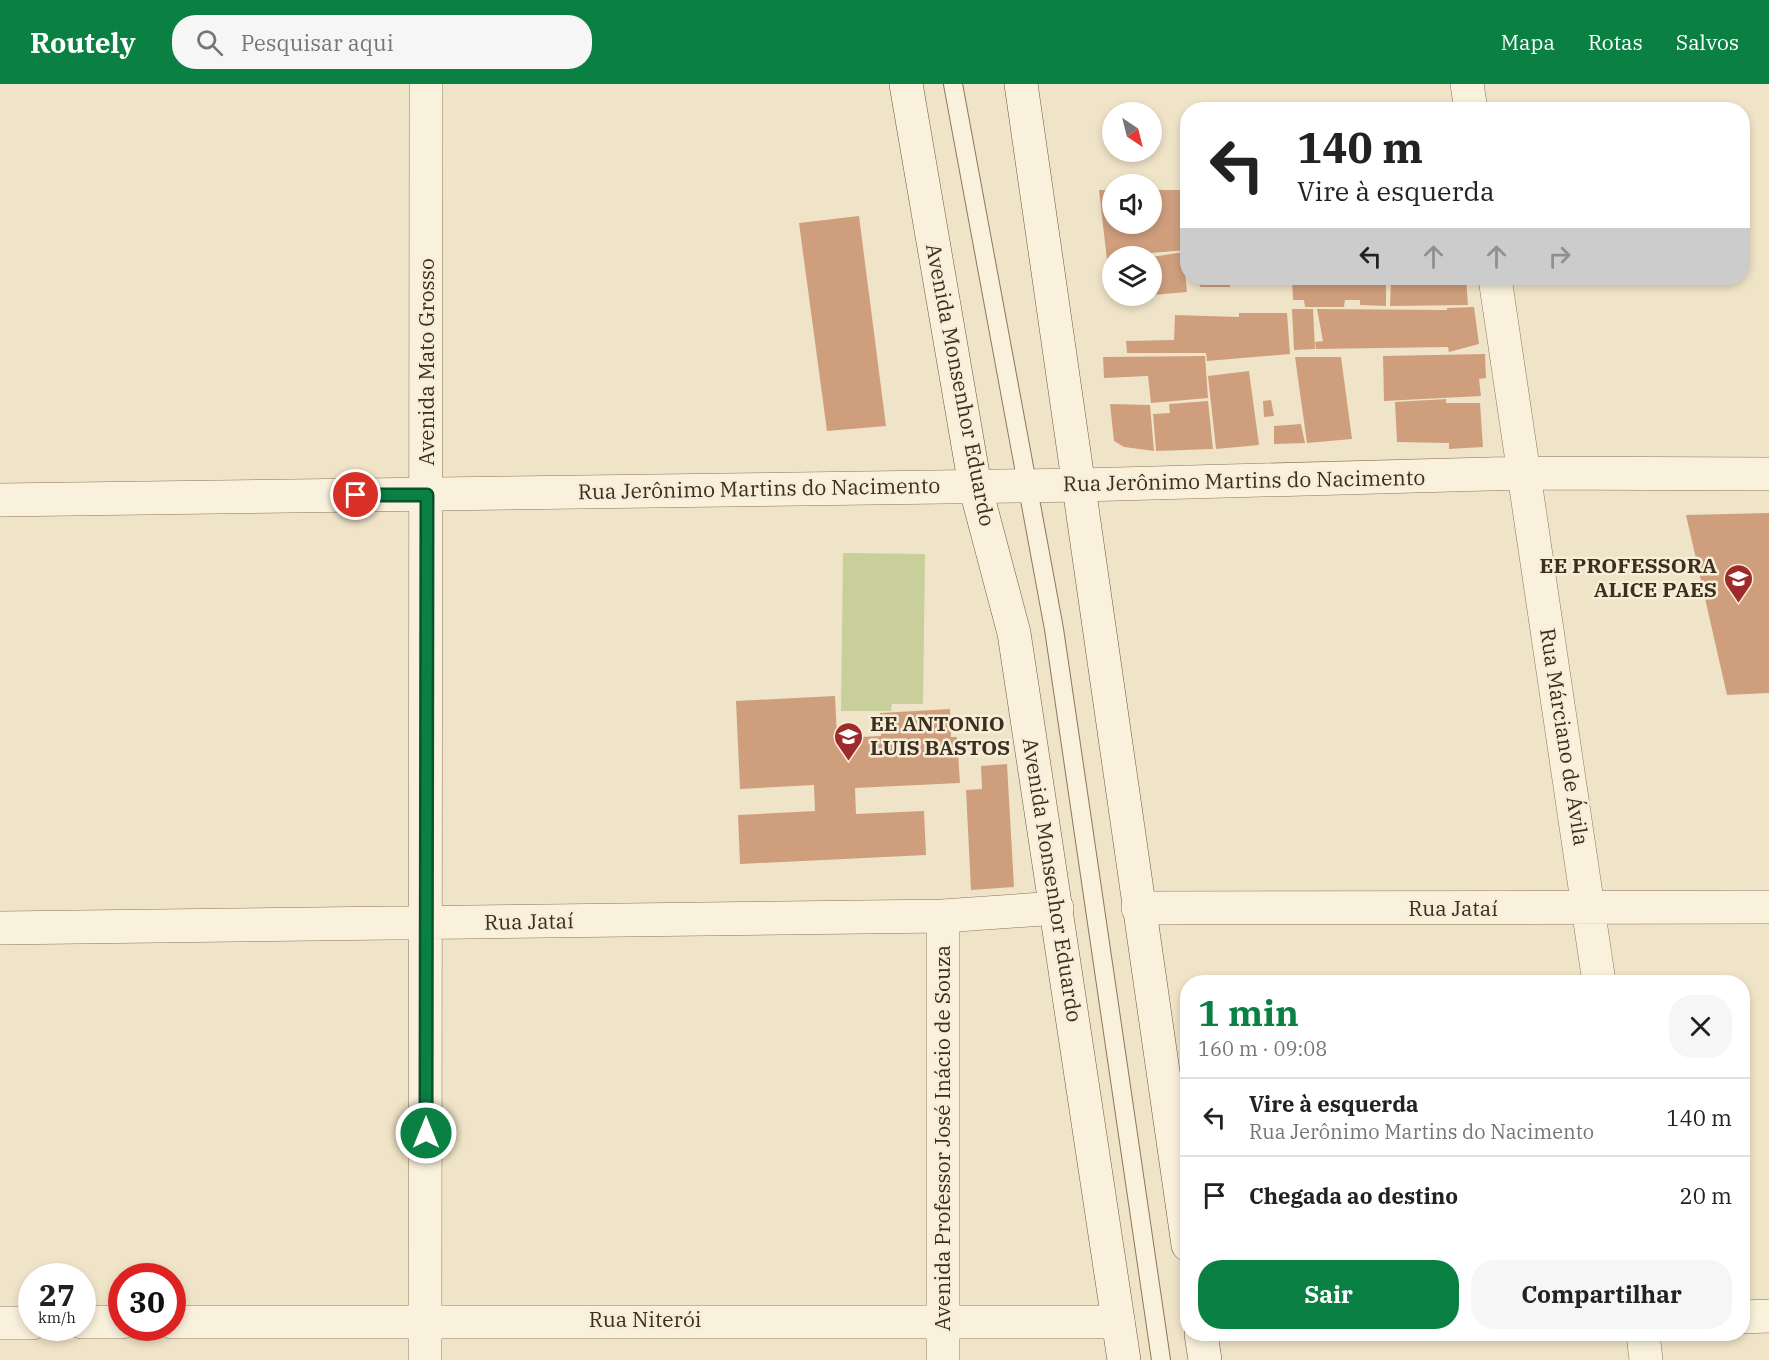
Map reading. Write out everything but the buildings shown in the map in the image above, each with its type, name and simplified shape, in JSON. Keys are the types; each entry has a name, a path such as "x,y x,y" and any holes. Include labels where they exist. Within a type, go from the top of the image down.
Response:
{"street":[{"name":"Avenida Mato Grosso","path":"425,1360 426,84"},
{"name":"Avenida Monsenhor Eduardo","path":"906,84 975,486 1014,633 1124,1360"},
{"path":"1021,84 1081,485 1138,908 1180,1191"},
{"path":"1467,84 1470,102"},
{"name":"Rua Márciano de Ávila","path":"1496,285 1598,975"},
{"name":"Rua Jerônimo Martins do Nacimento","path":"0,500 1029,486 1524,474 1769,474"},
{"name":"Rua Jataí","path":"1138,908 1769,907"},
{"name":"Rua Jataí","path":"0,928 943,916 1057,908"},
{"name":"Avenida Professor José Inácio de Souza","path":"943,916 943,1360"},
{"path":"1750,1317 1769,1316"},
{"name":"Rua Niterói","path":"186,1322 942,1320 1118,1322"},
{"path":"0,1323 18,1323"},
{"path":"1202,1341 1205,1360"},
{"path":"1643,1341 1646,1360"}],"lane":[{"path":"952,84 1029,486 1056,641 1161,1360"}],"green space":[{"name":"EE ANTONIO LUIS BASTOS","path":"843,553 925,554 923,704 892,704 891,711 841,711"}],"place":[{"name":"EE PROFESSORA ALICE PAES","path":"1738,604"},
{"name":"EE ANTONIO LUIS BASTOS","path":"849,762"}],"route":[{"path":"356,495 427,495 426,1133"}]}
